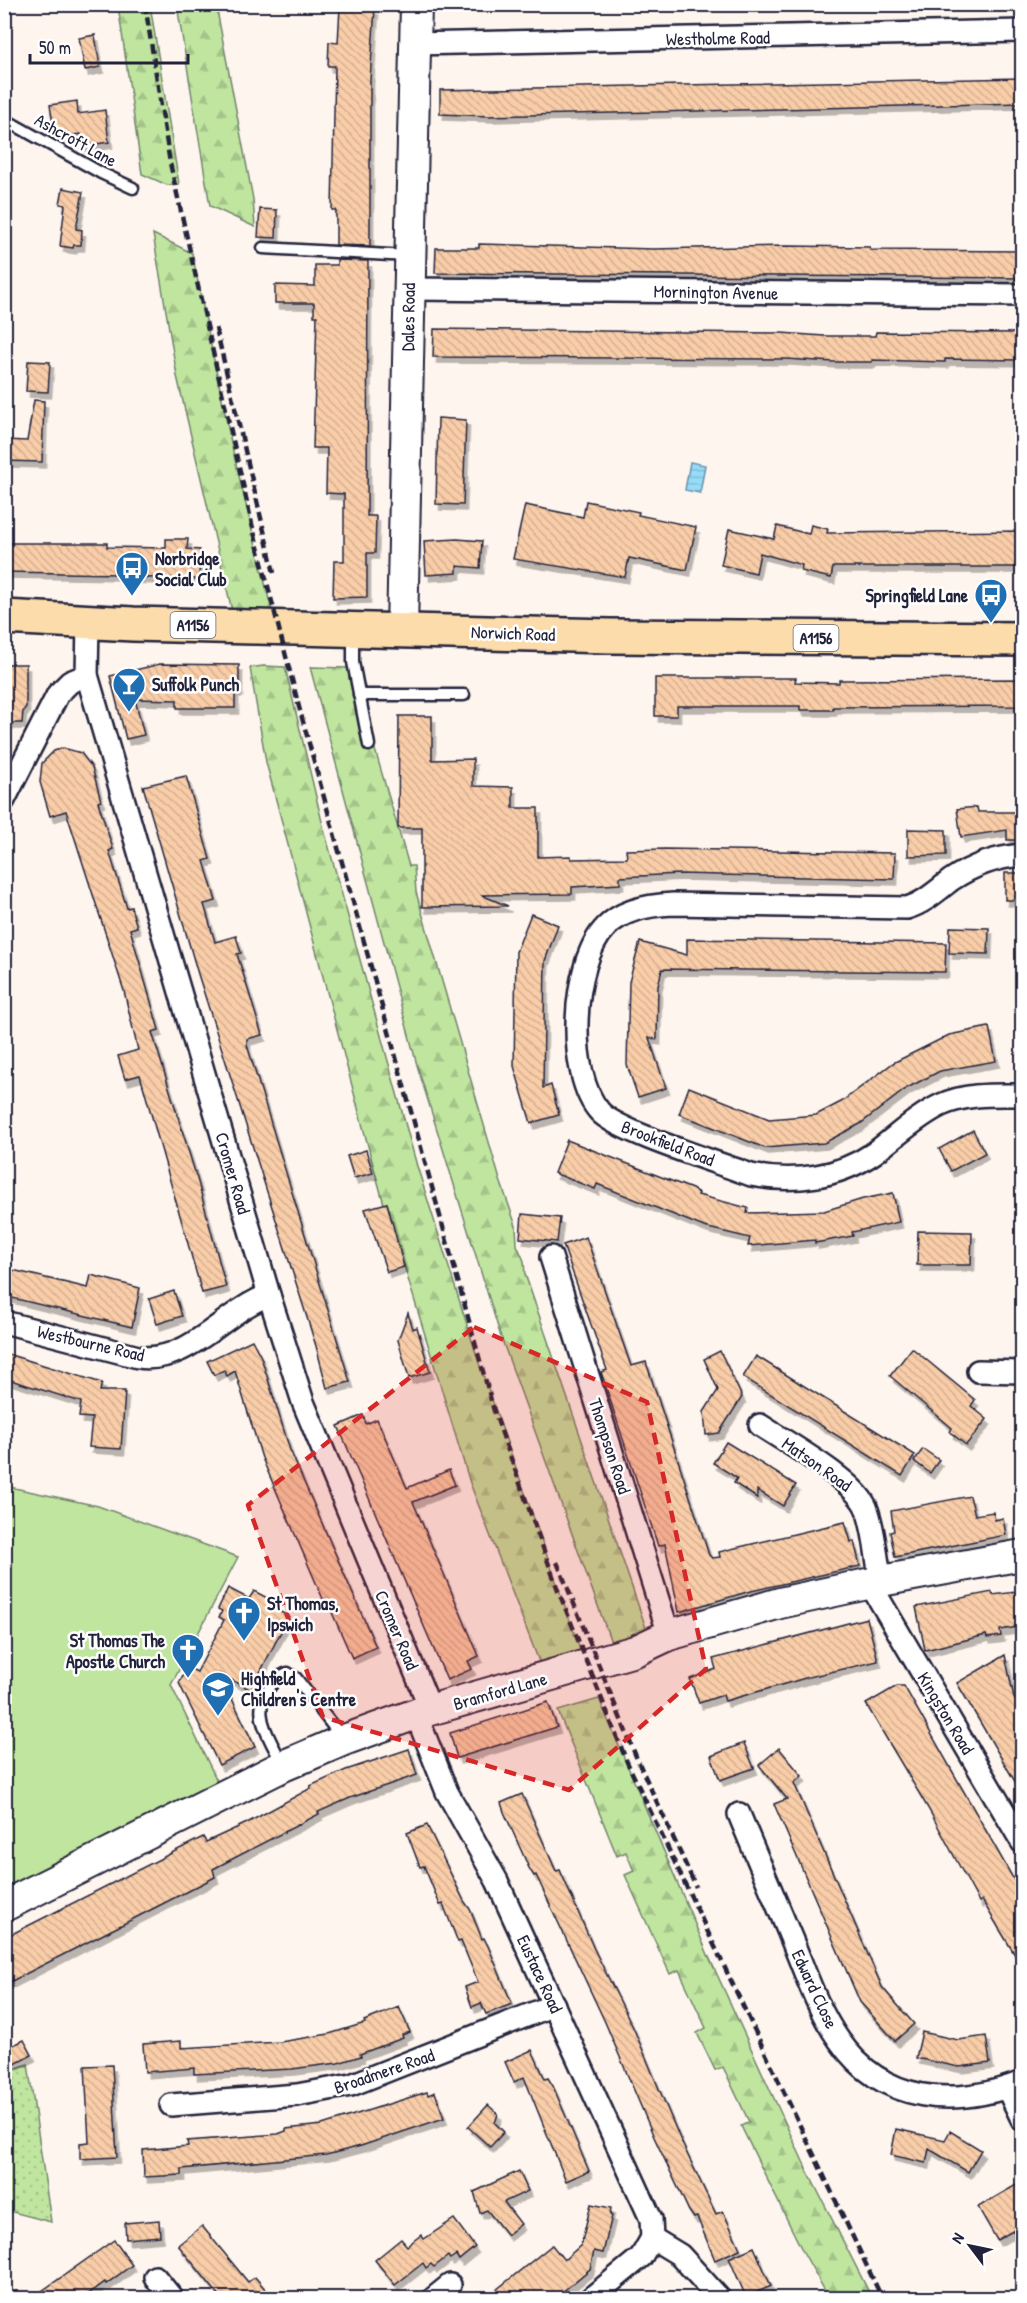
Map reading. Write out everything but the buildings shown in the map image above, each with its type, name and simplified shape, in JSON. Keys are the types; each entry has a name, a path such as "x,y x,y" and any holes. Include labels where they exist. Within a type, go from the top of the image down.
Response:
{"main road":[{"name":"Norwich Road","path":"4,617 88,622 715,638 1023,639"}],"street":[{"name":"Dales Road","path":"402,630 408,256 416,4"},
{"name":"Westholme Road","path":"413,44 1023,31"},
{"name":"Mornington Avenue","path":"409,289 1023,295"},
{"name":"Cromer Road","path":"88,622 87,675 269,1295 311,1424 423,1712"},
{"path":"4,800 58,694 70,682 87,675"},
{"name":"Brookfield Road","path":"1023,855 976,867 952,879 924,901 907,908 673,904 639,908 617,918 601,932 588,960 578,1012 581,1069 591,1098 601,1113 624,1127 766,1178 805,1178 843,1169 865,1159 931,1111 961,1098 1023,1095"},
{"name":"Thompson Road","path":"551,1257 669,1635"},
{"name":"Westbourne Road","path":"4,1322 138,1357 156,1358 178,1352 249,1304 269,1295"},
{"path":"978,1371 1023,1372"},
{"name":"Matson Road","path":"760,1425 846,1482 860,1495 867,1509 875,1582"},
{"name":"Bramford Lane","path":"4,1906 283,1766 344,1740 423,1712 635,1651 669,1635 780,1603 875,1582 1023,1554"},
{"name":"Kingston Road","path":"875,1582 1023,1842"},
{"name":"Eustace Road","path":"423,1712 447,1792 497,1881 554,2005 651,2219 652,2238"},
{"name":"Edward Close","path":"739,1814 820,2007 839,2040 864,2068 890,2086 929,2098 967,2097 1015,2085"},
{"name":"Broadmere Road","path":"171,2105 297,2095 351,2085 554,2005"},
{"path":"1015,2085 1023,2120"},
{"path":"591,2298 641,2257 652,2238 680,2255 719,2298"}],"lane":[{"name":"Ashcroft Lane","path":"4,119 100,173 133,188"},
{"path":"263,248 408,256"},
{"path":"353,629 353,662 369,745"},
{"path":"359,695 464,695"},
{"path":"283,1766 260,1715 259,1706 271,1684 280,1675 288,1673 296,1678 344,1740"}],"highlighted area":[{"path":"474,1327 647,1402 706,1669 569,1790 323,1717 248,1505"}],"green space":[{"path":"118,5 150,5 179,184 167,185 142,174"},
{"path":"177,5 216,5 253,199 255,227 210,206"},
{"path":"153,234 192,253 232,447 273,616 233,615 177,376"},
{"path":"285,667 323,826 417,1166 479,1363 581,1652 540,1664 470,1483 388,1213 390,1212 387,1203 384,1204 266,762 250,668"},
{"path":"310,667 348,668 352,671 409,866 414,866 416,892 500,1180 516,1226 517,1245 524,1261 525,1274 647,1631 611,1642 501,1337 417,1065"},
{"path":"5,1486 98,1506 238,1557 171,1685 219,1785 5,1892"},
{"path":"599,1699 709,1957 806,2168 872,2298 829,2298 802,2250 741,2126 749,2122 723,2067 715,2070 697,2033 706,2028 679,1970 670,1974 625,1875 634,1871 626,1852 617,1856 558,1711"},
{"path":"28,2064 51,2222 5,2210 5,2072"}],"water":[{"path":"690,462 705,465 700,493 685,490"}],"railway":[{"path":"145,4 170,163 252,524 299,707 494,1411 558,1590 627,1762 882,2298"},
{"path":"216,328 274,573"},
{"path":"557,1562 637,1759 696,1887"}],"place":[{"name":"Norbridge Social Club","path":"132,597"},
{"name":"Springfield Lane","path":"991,624"},
{"name":"Suffolk Punch","path":"129,713"},
{"name":"St Thomas, Ipswich","path":"244,1642"},
{"name":"St Thomas The Apostle Church","path":"188,1679"},
{"name":"Highfield Children's Centre","path":"218,1717"}]}
